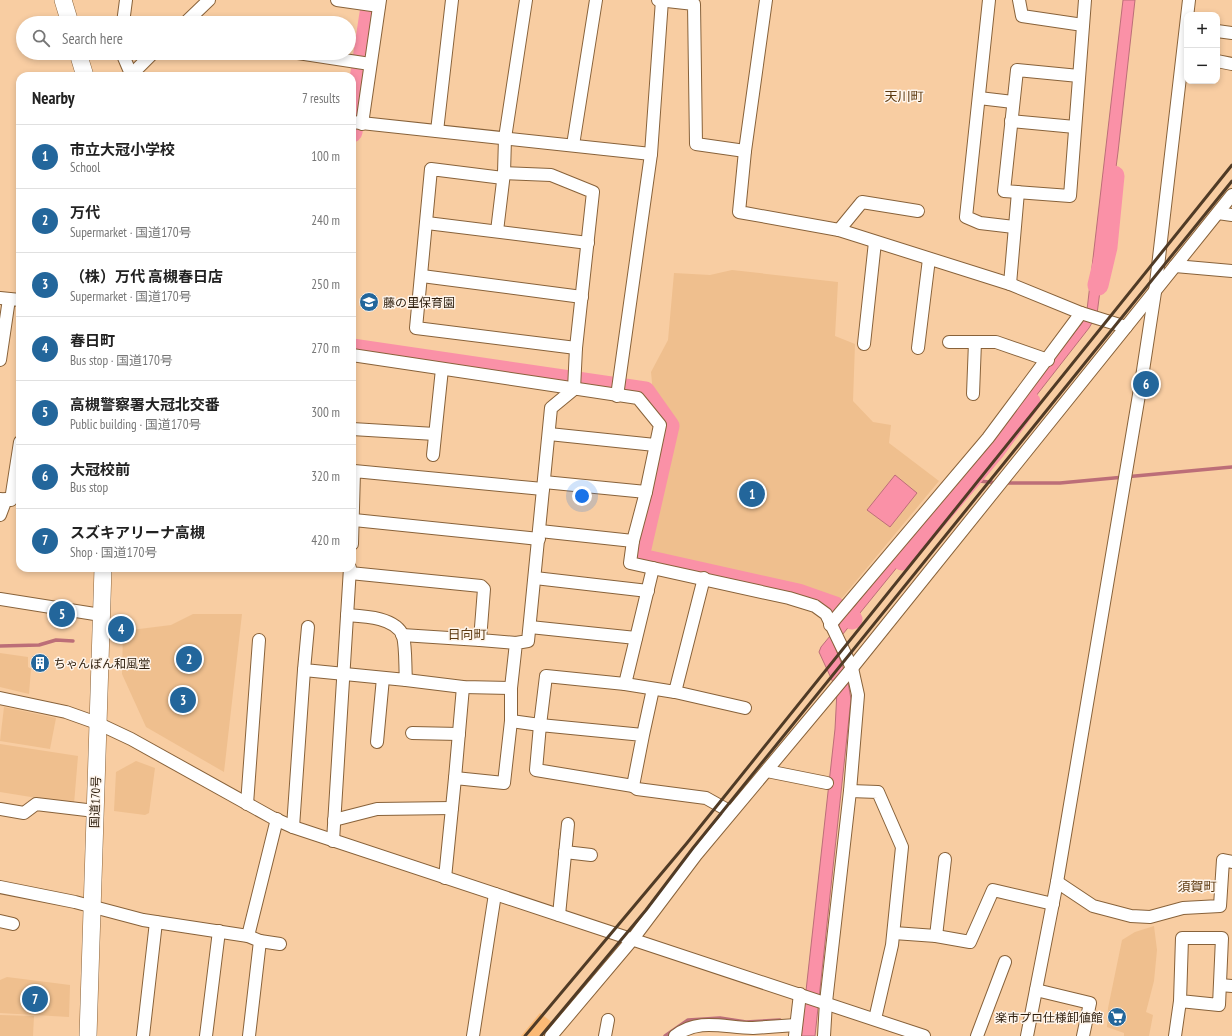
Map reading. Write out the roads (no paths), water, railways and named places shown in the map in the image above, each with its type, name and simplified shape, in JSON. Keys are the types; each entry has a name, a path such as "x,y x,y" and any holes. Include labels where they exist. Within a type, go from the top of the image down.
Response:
{"highway":[{"path":"63,0 68,16"},
{"path":"80,60 84,72"},
{"name":"国道170号","path":"88,1036 103,572"}],"street":[{"path":"124,16 126,0"},
{"path":"192,16 208,0"},
{"path":"337,0 375,4 364,63 357,123 651,154"},
{"path":"437,131 452,0"},
{"path":"497,231 504,175 506,138 526,0"},
{"path":"573,145 596,0"},
{"path":"658,0 694,4 696,144 745,151"},
{"path":"618,391 651,154 662,0"},
{"path":"766,0 745,151 739,212 838,230 1010,284 1081,313 1126,327"},
{"path":"989,0 966,217 980,223 1014,227"},
{"path":"1019,0 1022,16 1083,25"},
{"path":"1078,76 1017,70 1004,191 1070,196 1085,0"},
{"path":"1187,12 1188,0"},
{"path":"1220,31 1232,33"},
{"path":"1027,1036 1057,882 1142,377 1155,292 1184,57"},
{"path":"125,60 129,72"},
{"path":"133,72 146,60"},
{"path":"344,60 364,63"},
{"path":"1220,62 1232,64"},
{"path":"979,98 1013,102"},
{"path":"1011,121 1075,127"},
{"path":"402,635 516,643 528,641 552,408 574,384 576,348 594,192 551,175 504,175 431,169 416,328 576,348"},
{"path":"1010,284 1018,192"},
{"path":"551,1036 632,940 696,854 803,728 1232,195"},
{"path":"838,230 862,202 918,211"},
{"path":"1218,213 1232,215"},
{"path":"427,223 588,243"},
{"path":"864,344 875,242"},
{"path":"918,348 929,259"},
{"path":"1175,266 1232,272"},
{"path":"422,276 582,297"},
{"path":"0,360 10,299"},
{"path":"834,633 841,611 988,438 1048,360 1081,313"},
{"path":"949,342 996,342 1048,360"},
{"path":"973,394 975,342"},
{"path":"356,356 442,369 574,384 618,391 638,398 660,425 646,492 633,541 630,563 704,578 815,606 826,614 850,670 858,695 850,791 826,1002 824,1036"},
{"path":"433,455 442,369"},
{"path":"356,429 435,434"},
{"path":"549,434 656,445"},
{"path":"0,515 3,499 11,500 16,468"},
{"path":"356,471 544,486 646,492"},
{"path":"356,520 633,541"},
{"path":"625,684 653,568"},
{"path":"356,571 480,586 484,590 480,640"},
{"path":"333,841 350,572"},
{"path":"535,578 648,591"},
{"path":"675,692 704,578"},
{"path":"0,599 101,615"},
{"path":"347,614 377,617 392,624 402,635 406,680"},
{"path":"293,827 308,627"},
{"path":"530,627 636,638"},
{"path":"248,804 259,640"},
{"path":"455,778 504,783 511,722 510,688 516,643"},
{"path":"304,670 463,687 510,688"},
{"path":"731,812 706,798 637,789 633,786 536,770 546,676 625,684 675,692 746,708"},
{"path":"377,742 383,678"},
{"path":"445,878 463,687"},
{"path":"633,786 653,689"},
{"path":"0,698 66,712 97,723 131,739 248,804 293,827 632,940 826,1002 924,1036"},
{"path":"511,722 643,735"},
{"path":"412,733 459,734"},
{"path":"767,771 827,783"},
{"path":"850,791 878,792 902,847 894,933 875,1019"},
{"path":"0,809 24,813 36,804 95,811"},
{"path":"334,820 377,809 452,808"},
{"path":"248,936 277,819"},
{"path":"559,915 568,824"},
{"path":"565,852 591,855"},
{"path":"936,936 945,859"},
{"path":"1057,882 1093,906 1131,916 1150,917 1183,908 1220,906 1223,860 1232,862"},
{"path":"0,887 92,906 156,922 248,936 260,941 280,944"},
{"path":"894,933 936,936 970,942 993,890 1053,904"},
{"path":"473,1036 495,894"},
{"path":"0,921 13,924"},
{"path":"144,1036 156,922"},
{"path":"206,1036 219,931"},
{"path":"1175,1036 1180,1001 1182,938 1222,938 1219,1005 1180,1001"},
{"path":"249,1036 260,941"},
{"path":"977,1036 1005,962"},
{"path":"1220,985 1232,986"},
{"path":"1036,990 1090,1004 1084,1036"},
{"path":"675,1036 681,1031 699,1025 713,1024 768,1031 795,1031 800,994"},
{"path":"605,1036 608,1020"}],"waterway":[{"path":"356,106 372,0"},
{"path":"1098,285 1107,247 1114,176"},
{"path":"356,350 645,392 669,426 639,557 641,559 798,594 835,607 852,619"},
{"path":"902,560 994,451 1030,402"},
{"path":"1004,483 1060,483 1232,467"},
{"path":"970,480 998,483"},
{"path":"0,646 39,645 56,640 73,641"},
{"path":"665,1036 688,1020 720,1018 746,1022 780,1020"}],"railway":[{"path":"525,1036 687,843 1232,165"},
{"path":"541,1036 646,910 693,848 1232,181"}],"place":[{"name":"藤の里保育園","path":"369,302"},
{"name":"大冠校前","path":"1146,384"},
{"name":"市立大冠小学校","path":"752,494"},
{"name":"高槻警察署大冠北交番","path":"62,614"},
{"name":"春日町","path":"121,629"},
{"name":"万代","path":"189,659"},
{"name":"ちゃんぽん和風堂","path":"40,663"},
{"name":"（株）万代 高槻春日店","path":"183,700"},
{"name":"スズキアリーナ高槻","path":"35,999"},
{"name":"楽市プロ仕様卸値館","path":"1117,1017"}],"district":[{"name":"天川町","path":"904,96"},
{"name":"日向町","path":"467,634"},
{"name":"須賀町","path":"1197,886"}]}
